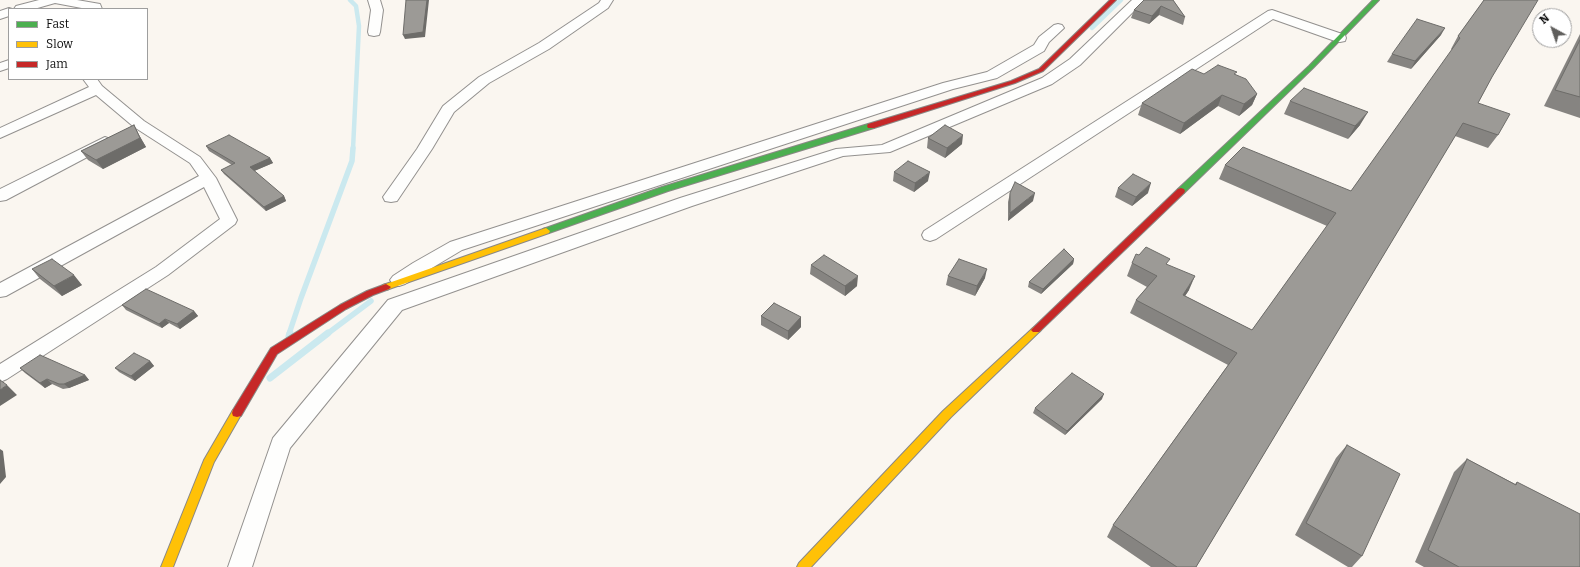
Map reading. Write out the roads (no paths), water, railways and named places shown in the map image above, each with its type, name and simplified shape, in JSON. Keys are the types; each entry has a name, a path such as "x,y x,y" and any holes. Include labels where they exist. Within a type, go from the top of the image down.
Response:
{"street":[{"path":"24,8 53,0"},
{"path":"57,0 96,8"},
{"path":"374,0 377,10 374,32"},
{"path":"391,197 424,149 448,109 484,80 544,46 604,5 607,0"},
{"path":"167,567 209,460 274,351 343,307 370,293 394,284 665,189 1013,82 1041,70 1113,0"},
{"path":"240,567 281,444 396,305 686,202 841,152 885,149 1047,81 1075,62 1139,0"},
{"path":"803,567 947,414 1306,72 1376,0"},
{"path":"930,235 1272,14 1340,38"},
{"path":"394,284 419,267 456,246 948,86 992,75 1039,48 1044,40 1058,28"},
{"path":"0,134 93,84 139,124 195,160 208,178 229,220 162,271 0,374"},
{"path":"0,196 139,124"},
{"path":"0,291 208,178"}],"waterway":[{"path":"350,0 356,6 359,26 353,149"},
{"path":"1092,28 1121,0"},
{"path":"289,334 352,161 353,148"},
{"path":"327,334 371,301"},
{"path":"270,378 328,333"}]}
